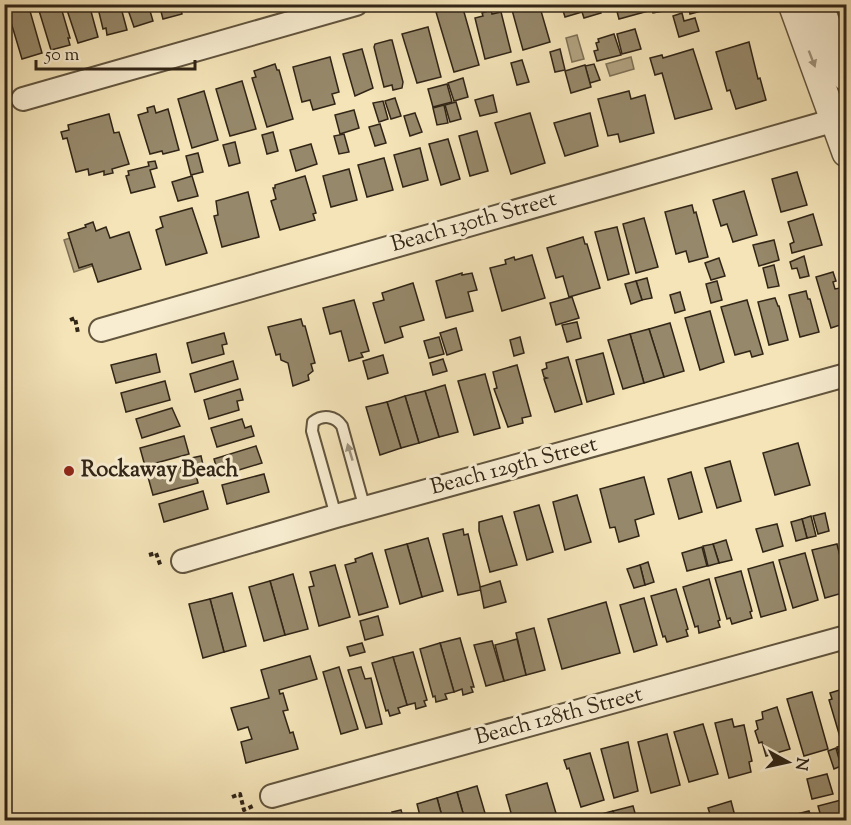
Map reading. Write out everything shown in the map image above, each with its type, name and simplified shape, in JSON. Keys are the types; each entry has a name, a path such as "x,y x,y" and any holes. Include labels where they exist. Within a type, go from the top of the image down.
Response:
{"street":[{"path":"23,99 356,4"},
{"path":"792,4 840,118 846,153"},
{"path":"819,4 846,77"},
{"name":"Beach 130th Street","path":"101,330 840,118"},
{"name":"Beach 129th Street","path":"183,561 336,516 846,375"},
{"name":"Beach 128th Street","path":"272,796 846,637"}],"lane":[{"path":"336,516 312,431 313,423 322,417 338,420 342,426 365,508"}],"shaded area":[{"path":"577,35 584,59 572,62 566,38"},
{"path":"631,57 634,69 610,76 606,64"},
{"path":"82,234 92,266 74,272 64,240"}],"building":[{"path":"28,4 42,53 22,59 7,9"},
{"path":"37,4 60,4 70,45 51,50"},
{"path":"65,4 89,4 98,37 78,43"},
{"path":"97,4 120,4 127,30 107,35 106,28 103,29"},
{"path":"126,4 148,4 153,21 134,27"},
{"path":"159,4 180,4 182,14 163,19"},
{"path":"513,4 539,4 550,42 523,50 512,10 514,9"},
{"path":"561,4 601,4 599,7 601,13 584,18 582,12 565,17"},
{"path":"615,4 663,4 664,11 653,13 652,10 619,19"},
{"path":"688,4 716,4 716,7 690,14"},
{"path":"462,5 479,65 454,72 436,12"},
{"path":"491,10 492,14 501,12 511,52 485,59 475,18"},
{"path":"682,13 684,21 695,18 699,31 679,37 673,16"},
{"path":"428,27 441,77 417,83 402,34"},
{"path":"635,29 641,49 622,54 617,34"},
{"path":"614,34 621,55 597,61 594,51 598,50 596,43 599,42 598,39"},
{"path":"392,40 403,82 402,88 393,90 392,85 384,87 374,47 375,44"},
{"path":"749,42 766,100 736,109 730,90 727,91 716,52"},
{"path":"362,49 373,88 355,96 343,54"},
{"path":"560,49 565,70 555,72 550,52"},
{"path":"693,49 712,109 675,119 662,73 655,75 650,58 662,55 663,58"},
{"path":"330,57 339,92 332,94 335,104 313,110 310,100 302,102 293,67"},
{"path":"522,60 529,82 517,85 511,63"},
{"path":"275,64 279,70 293,119 267,127 252,78 256,77 254,71"},
{"path":"594,64 600,80 590,83 585,66"},
{"path":"585,65 591,87 571,93 565,71"},
{"path":"463,78 468,97 454,101 448,83"},
{"path":"242,81 256,129 230,136 216,89"},
{"path":"447,84 452,102 433,107 428,89"},
{"path":"204,91 218,140 192,148 178,99"},
{"path":"629,91 631,99 645,95 654,133 620,142 618,134 608,136 598,99"},
{"path":"493,95 497,112 480,116 475,100"},
{"path":"395,98 401,116 391,119 385,101"},
{"path":"383,101 388,119 379,122 373,103"},
{"path":"456,102 461,119 450,122 445,105"},
{"path":"444,105 448,123 437,125 433,108"},
{"path":"154,106 156,113 168,109 179,150 150,154 138,115 148,112 147,108"},
{"path":"354,110 359,128 340,134 335,115"},
{"path":"415,113 422,132 410,136 404,116"},
{"path":"530,113 545,163 511,174 495,123"},
{"path":"590,113 598,146 565,156 554,123"},
{"path":"109,114 114,133 119,132 129,164 112,169 113,173 104,175 104,171 89,175 88,169 76,172 67,138 63,139 61,132 69,130 68,125"},
{"path":"380,124 386,143 375,146 369,127"},
{"path":"477,131 488,171 470,176 459,136"},
{"path":"273,132 278,151 267,154 262,135"},
{"path":"344,134 349,152 339,154 334,136"},
{"path":"448,139 460,179 441,185 429,144"},
{"path":"235,142 240,163 229,166 223,145"},
{"path":"311,144 317,164 296,171 290,150"},
{"path":"420,148 428,180 403,187 394,155"},
{"path":"198,153 203,172 191,175 186,156"},
{"path":"384,158 393,190 367,197 358,165"},
{"path":"155,161 157,168 150,170 155,187 131,193 126,176 129,175 128,171 149,166 148,162"},
{"path":"349,169 357,200 331,207 323,176"},
{"path":"797,172 807,205 781,212 772,179"},
{"path":"192,176 198,196 178,201 172,182"},
{"path":"305,176 316,213 313,214 315,220 280,230 271,201 276,199 273,188 275,185"},
{"path":"744,191 757,235 733,242 727,224 721,226 713,200"},
{"path":"248,192 259,237 222,247 214,216 218,215 216,201"},
{"path":"692,205 708,257 689,262 686,251 676,254 665,212"},
{"path":"192,208 207,253 166,265 156,230 163,227 160,217"},
{"path":"813,214 822,245 792,253 790,244 794,242 788,222"},
{"path":"644,218 658,267 636,273 623,224"},
{"path":"93,222 96,231 106,227 110,238 129,232 141,269 98,282 92,264 79,268 68,233"},
{"path":"617,227 629,274 608,280 595,232"},
{"path":"583,237 600,288 569,297 563,276 556,278 547,248"},
{"path":"774,240 779,260 759,266 753,245"},
{"path":"532,255 545,298 502,311 490,268 506,264 505,260 514,257 515,260"},
{"path":"804,256 809,276 800,278 797,268 792,269 790,262"},
{"path":"719,258 725,276 711,280 705,263"},
{"path":"774,265 779,286 768,288 763,268"},
{"path":"833,272 836,281 833,282 835,289 840,288 846,304 846,323 831,328 816,277"},
{"path":"462,273 462,275 472,273 477,290 468,292 473,311 446,318 436,281"},
{"path":"647,278 652,298 642,300 636,281"},
{"path":"636,281 642,300 631,304 625,284"},
{"path":"717,281 722,300 711,303 706,284"},
{"path":"413,283 424,320 400,327 403,337 385,343 373,303 384,300 382,293"},
{"path":"806,291 819,332 800,337 789,295"},
{"path":"680,292 685,310 675,313 670,295"},
{"path":"572,297 579,318 556,325 550,303"},
{"path":"775,298 788,340 769,345 758,302"},
{"path":"354,300 369,351 361,353 363,357 349,361 341,331 330,334 323,308"},
{"path":"747,300 763,354 752,357 750,351 735,355 721,307"},
{"path":"710,311 724,362 700,370 685,318"},
{"path":"301,319 315,363 311,364 313,371 308,375 309,380 293,386 288,363 281,360 280,354 276,355 268,327"},
{"path":"577,322 581,338 567,342 562,325"},
{"path":"670,323 684,371 664,377 649,329"},
{"path":"456,328 462,350 447,355 440,333"},
{"path":"649,329 664,377 644,383 630,334"},
{"path":"224,333 227,344 222,345 224,354 192,363 187,343"},
{"path":"630,334 644,383 623,389 608,340"},
{"path":"439,337 444,354 429,358 424,341"},
{"path":"520,337 524,353 514,356 510,340"},
{"path":"603,353 614,394 587,402 576,360"},
{"path":"156,354 160,372 116,383 111,365"},
{"path":"383,355 388,373 368,379 363,361"},
{"path":"568,357 582,404 555,412 544,379 547,378 544,377 542,370 547,368 546,363"},
{"path":"443,359 447,371 433,375 430,363"},
{"path":"233,361 238,379 195,392 190,374"},
{"path":"517,365 531,416 522,418 523,423 508,427 494,389 497,388 493,372"},
{"path":"485,374 500,428 474,435 458,381"},
{"path":"165,381 170,400 126,412 121,393"},
{"path":"445,385 458,432 439,437 425,391"},
{"path":"240,389 243,400 237,401 239,410 209,419 204,400"},
{"path":"425,391 439,437 419,443 405,396"},
{"path":"405,396 419,443 401,448 387,402"},
{"path":"387,402 401,448 380,455 366,407"},
{"path":"172,408 180,426 142,438 136,419"},
{"path":"242,419 245,428 251,426 254,436 217,447 211,428"},
{"path":"184,436 189,454 145,466 140,448"},
{"path":"798,443 810,485 775,495 763,453"},
{"path":"256,446 262,463 219,476 214,459"},
{"path":"201,456 203,465 194,467 198,483 153,495 148,477 193,464 191,458"},
{"path":"730,461 741,501 717,508 705,468"},
{"path":"691,472 702,512 679,519 668,479"},
{"path":"264,474 269,492 227,504 222,485"},
{"path":"644,477 654,514 635,520 639,536 619,542 615,527 610,528 600,489"},
{"path":"203,491 208,509 164,522 159,504"},
{"path":"577,495 591,542 565,550 553,502"},
{"path":"539,505 553,552 527,560 514,512"},
{"path":"825,513 829,531 818,534 813,516"},
{"path":"502,516 517,565 490,572 479,531 479,522"},
{"path":"811,516 816,536 807,538 802,519"},
{"path":"802,519 807,538 796,541 791,522"},
{"path":"777,524 783,546 763,552 756,529"},
{"path":"463,529 464,535 468,534 481,590 458,595 443,534"},
{"path":"428,538 443,591 422,597 407,544"},
{"path":"726,540 732,560 719,563 713,544"},
{"path":"407,544 422,597 400,604 385,550"},
{"path":"713,544 719,563 708,566 703,546"},
{"path":"837,544 846,580 846,592 825,598 812,550"},
{"path":"702,547 707,566 687,571 682,553"},
{"path":"372,553 388,607 359,615 345,565"},
{"path":"805,553 818,600 793,608 779,560"},
{"path":"648,562 654,582 645,585 640,565"},
{"path":"773,562 786,610 761,617 748,569"},
{"path":"335,565 350,617 319,626 309,587 314,586 310,572"},
{"path":"640,565 645,585 634,588 627,569"},
{"path":"741,571 752,618 732,624 730,618 727,619 715,578"},
{"path":"293,574 308,629 285,635 270,581"},
{"path":"709,579 720,627 699,633 698,626 695,627 683,587"},
{"path":"270,581 285,635 264,641 249,587"},
{"path":"500,581 506,602 484,608 480,587"},
{"path":"676,589 688,636 667,642 665,636 663,637 651,596"},
{"path":"232,593 246,646 224,652 210,599"},
{"path":"644,598 657,645 634,652 620,605"},
{"path":"210,599 224,652 203,658 189,604"},
{"path":"606,602 620,653 562,669 548,619"},
{"path":"378,616 383,635 365,640 360,621"},
{"path":"534,628 545,670 526,675 516,633"},
{"path":"460,638 474,687 471,687 473,692 463,695 462,689 454,692 440,643"},
{"path":"517,639 526,675 504,681 495,645"},
{"path":"492,641 504,681 486,686 474,645"},
{"path":"362,643 365,652 350,656 347,647"},
{"path":"440,643 454,692 445,694 447,699 436,702 420,649"},
{"path":"413,652 427,700 424,701 426,706 416,709 415,703 407,705 393,657"},
{"path":"310,656 317,679 279,690 280,694 283,693 288,710 283,711 298,749 246,763 241,742 252,739 248,727 238,730 231,708 269,698 261,670"},
{"path":"393,657 407,705 398,708 400,713 390,716 388,710 386,711 372,663"},
{"path":"339,667 358,729 341,734 323,672"},
{"path":"361,667 365,679 371,678 382,724 366,728 348,670"},
{"path":"846,688 846,735 840,737 829,700 832,699 830,693"},
{"path":"812,692 828,749 804,756 787,699"},
{"path":"777,707 790,749 766,756 762,742 759,743 755,731 758,729 756,721 763,719 762,712"},
{"path":"732,719 734,727 744,725 752,761 749,762 751,772 729,778 715,723"},
{"path":"703,724 718,774 689,782 674,732"},
{"path":"667,734 680,785 651,793 638,742"},
{"path":"628,742 638,791 614,798 601,749"},
{"path":"845,745 846,763 842,764 837,747"},
{"path":"836,748 841,766 834,769 828,751"},
{"path":"590,753 604,800 581,807 569,768 567,769 564,760"},
{"path":"827,774 833,794 812,799 807,779"},
{"path":"547,783 558,820 513,820 506,795"},
{"path":"477,786 487,820 465,820 457,792"},
{"path":"457,792 465,820 443,820 437,798"},
{"path":"437,798 443,820 421,820 417,804"},
{"path":"845,799 846,820 822,820 818,806"},
{"path":"731,801 736,820 712,820 708,808"},
{"path":"633,806 637,820 616,820 613,811"},
{"path":"401,810 404,820 384,820 394,817 392,812"},
{"path":"613,811 616,820 595,820 594,816"},
{"path":"809,811 812,820 786,820 785,817"}],"place":[{"name":"Rockaway Beach","path":"69,471"}]}
